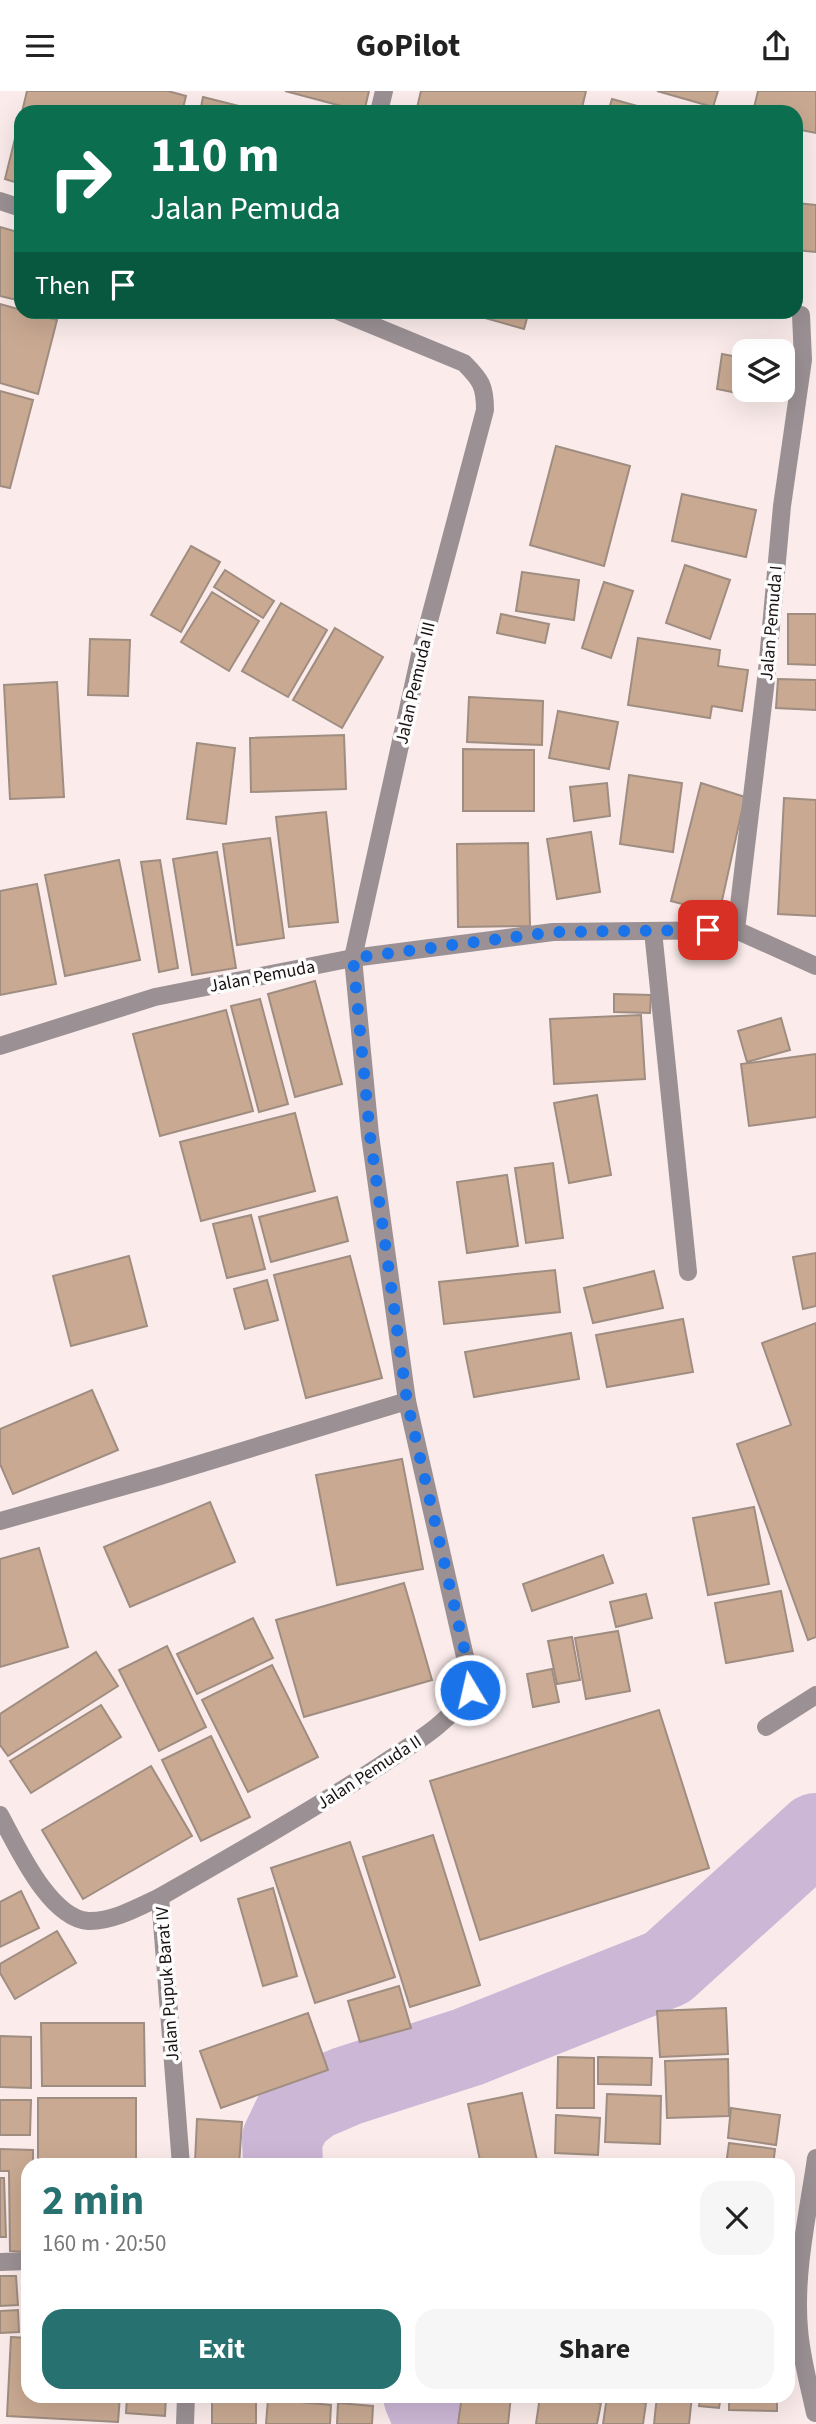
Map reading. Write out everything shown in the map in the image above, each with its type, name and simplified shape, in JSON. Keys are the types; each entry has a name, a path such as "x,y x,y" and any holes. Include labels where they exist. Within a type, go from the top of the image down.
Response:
{"street":[{"name":"Jalan Pemuda III","path":"353,958 420,655 485,410 485,391 479,378 464,363 357,319"},
{"name":"Jalan Pemuda I","path":"736,930 767,671 782,506 803,360 801,319"},
{"name":"Jalan Pemuda","path":"0,1046 155,997 353,958 553,932 736,930 816,966"},
{"path":"653,931 688,1272"},
{"name":"Jalan Pemuda II","path":"160,1897 327,1800 414,1743 460,1707 470,1690 467,1661 407,1401 370,1135 353,958"},
{"path":"0,1521 407,1401"},
{"path":"766,1727 816,1695"},
{"name":"Jalan Pupuk Barat IV","path":"0,1815 30,1868 59,1907 74,1918 91,1921 122,1914 160,1897 180,2158"},
{"path":"808,2424 816,2413 805,2369 799,2327 800,2271 816,2158"},
{"path":"0,2262 21,2261"},
{"path":"185,2424 186,2403"}],"building":[{"path":"27,91 168,91 186,96 184,105 24,105"},
{"path":"285,91 369,91 366,105 338,105"},
{"path":"421,91 586,91 583,105 418,105"},
{"path":"657,91 718,91 714,105"},
{"path":"758,91 816,91 816,133 803,130 803,105 755,105"},
{"path":"203,97 235,105 201,105"},
{"path":"612,99 634,105 610,105"},
{"path":"14,142 14,182 5,179"},
{"path":"803,204 816,205 816,252 803,251"},
{"path":"0,227 14,231 14,299 0,296"},
{"path":"0,304 14,308 14,319 57,320 38,394 0,383"},
{"path":"488,319 527,319 524,329"},
{"path":"722,354 732,356 732,392 717,389"},
{"path":"0,391 33,400 10,488 0,486"},
{"path":"556,446 630,466 604,566 530,545"},
{"path":"682,494 756,510 746,557 672,541"},
{"path":"191,546 220,562 181,632 151,615"},
{"path":"685,565 730,580 710,639 666,623"},
{"path":"225,570 274,601 263,618 214,587"},
{"path":"522,572 579,580 574,620 516,611"},
{"path":"604,582 633,591 611,658 582,648"},
{"path":"212,592 259,621 229,671 181,642"},
{"path":"281,603 327,630 288,697 242,671"},
{"path":"501,614 549,624 545,643 497,633"},
{"path":"788,614 816,614 816,665 788,664"},
{"path":"335,628 383,657 342,728 293,700"},
{"path":"638,638 720,650 718,666 748,670 742,711 712,706 710,718 628,705"},
{"path":"90,639 130,640 128,696 88,695"},
{"path":"778,679 816,680 816,710 776,708"},
{"path":"57,682 64,797 10,799 4,685"},
{"path":"469,697 543,701 542,745 467,742"},
{"path":"558,711 618,722 609,769 549,758"},
{"path":"344,735 346,789 251,792 250,738"},
{"path":"197,743 235,748 226,824 187,819"},
{"path":"463,749 534,750 534,811 463,811"},
{"path":"629,775 682,783 673,852 620,844"},
{"path":"607,783 610,816 574,821 570,787"},
{"path":"701,783 745,797 719,914 671,901"},
{"path":"784,798 816,800 816,916 778,914"},
{"path":"326,812 338,922 289,927 276,817"},
{"path":"591,832 600,892 557,899 547,839"},
{"path":"270,838 284,938 237,945 223,844"},
{"path":"528,843 530,926 458,927 457,844"},
{"path":"217,852 236,968 192,975 173,859"},
{"path":"119,860 140,960 65,976 45,875"},
{"path":"160,860 178,968 159,972 141,862"},
{"path":"37,884 56,984 0,995 0,891"},
{"path":"315,981 342,1084 295,1097 268,994"},
{"path":"614,994 651,995 650,1013 614,1012"},
{"path":"260,999 288,1104 259,1112 231,1006"},
{"path":"226,1010 253,1111 160,1136 133,1034"},
{"path":"641,1015 645,1079 554,1084 550,1019"},
{"path":"781,1018 790,1050 747,1062 738,1031"},
{"path":"816,1054 816,1117 749,1126 741,1064"},
{"path":"597,1095 611,1175 569,1183 554,1103"},
{"path":"295,1113 315,1191 201,1221 180,1142"},
{"path":"553,1163 563,1238 526,1243 515,1168"},
{"path":"507,1175 518,1246 467,1253 457,1182"},
{"path":"337,1197 348,1241 271,1262 259,1217"},
{"path":"251,1215 265,1269 227,1278 213,1224"},
{"path":"816,1253 816,1306 803,1309 793,1257"},
{"path":"129,1256 147,1326 71,1346 53,1276"},
{"path":"350,1256 382,1378 306,1398 274,1275"},
{"path":"555,1270 560,1312 444,1324 439,1282"},
{"path":"654,1271 663,1308 593,1323 584,1288"},
{"path":"267,1280 278,1320 245,1329 234,1289"},
{"path":"683,1319 693,1372 607,1387 596,1335"},
{"path":"816,1323 816,1637 808,1640 737,1444 791,1425 762,1343"},
{"path":"571,1333 579,1379 474,1397 465,1352"},
{"path":"92,1390 118,1450 13,1494 0,1464 0,1429"},
{"path":"402,1459 423,1569 337,1585 316,1475"},
{"path":"210,1502 235,1562 130,1607 104,1547"},
{"path":"754,1507 769,1584 708,1595 693,1518"},
{"path":"39,1548 68,1647 0,1667 0,1559"},
{"path":"603,1555 613,1583 532,1611 523,1584"},
{"path":"404,1583 432,1680 304,1717 276,1620"},
{"path":"781,1591 793,1651 726,1663 715,1603"},
{"path":"646,1594 652,1618 616,1627 610,1602"},
{"path":"253,1618 273,1658 197,1694 177,1654"},
{"path":"618,1631 630,1691 586,1699 575,1638"},
{"path":"572,1637 580,1680 557,1684 548,1641"},
{"path":"167,1646 206,1727 159,1751 119,1670"},
{"path":"96,1652 118,1686 8,1756 0,1745 0,1714"},
{"path":"272,1665 318,1757 248,1792 202,1700"},
{"path":"552,1669 559,1702 533,1707 527,1674"},
{"path":"101,1705 121,1737 31,1793 10,1761"},
{"path":"659,1710 709,1868 480,1940 430,1781"},
{"path":"211,1736 250,1817 201,1841 162,1760"},
{"path":"151,1766 192,1836 83,1899 42,1830"},
{"path":"433,1835 480,1985 410,2007 363,1857"},
{"path":"350,1842 395,1977 315,2003 271,1868"},
{"path":"273,1888 297,1976 263,1986 238,1899"},
{"path":"21,1891 39,1928 0,1947 0,1902"},
{"path":"57,1931 76,1963 15,1999 0,1973 0,1964"},
{"path":"399,1986 411,2028 360,2042 348,2001"},
{"path":"726,2008 728,2054 660,2057 657,2011"},
{"path":"308,2013 328,2070 221,2108 200,2051"},
{"path":"41,2023 144,2023 145,2086 42,2086"},
{"path":"0,2036 31,2037 31,2088 0,2087"},
{"path":"558,2057 594,2058 594,2108 557,2108"},
{"path":"598,2057 652,2058 651,2085 598,2084"},
{"path":"728,2059 729,2116 667,2118 665,2061"},
{"path":"522,2093 536,2158 480,2158 468,2104"},
{"path":"607,2094 661,2096 660,2144 605,2142"},
{"path":"38,2098 136,2098 136,2158 38,2158"},
{"path":"0,2100 31,2100 30,2135 0,2135"},
{"path":"731,2108 780,2115 776,2145 728,2138"},
{"path":"556,2115 600,2118 598,2155 555,2153"},
{"path":"197,2119 242,2122 239,2158 195,2158"},
{"path":"729,2143 775,2149 774,2158 727,2158"},
{"path":"0,2149 33,2150 33,2158 21,2158 21,2252 10,2251 9,2171 0,2171"},
{"path":"0,2178 4,2178 6,2237 0,2237"},
{"path":"0,2276 16,2276 18,2305 0,2306"},
{"path":"18,2310 19,2332 0,2333 0,2311"},
{"path":"11,2337 21,2338 21,2403 119,2403 118,2422 7,2416"},
{"path":"127,2403 166,2403 165,2416 126,2413"},
{"path":"212,2403 256,2403 256,2424 212,2424"},
{"path":"268,2403 331,2405 330,2424 266,2424"},
{"path":"338,2403 373,2406 372,2424 337,2424"},
{"path":"461,2403 510,2403 508,2424 458,2424"},
{"path":"539,2403 601,2403 597,2424 536,2424"},
{"path":"606,2403 646,2403 643,2424 603,2424"},
{"path":"656,2403 691,2403 689,2424 654,2424"},
{"path":"699,2403 720,2403 719,2408 699,2406"},
{"path":"729,2403 777,2403 777,2411 729,2410"}],"waterway":[{"path":"283,2158 282,2139 293,2116 312,2101 347,2086 468,2047 667,1968 816,1833"},
{"path":"426,2403 435,2424"}],"route":[{"path":"470,1690 467,1661 407,1401 370,1135 353,958 553,932 708,930"}]}
